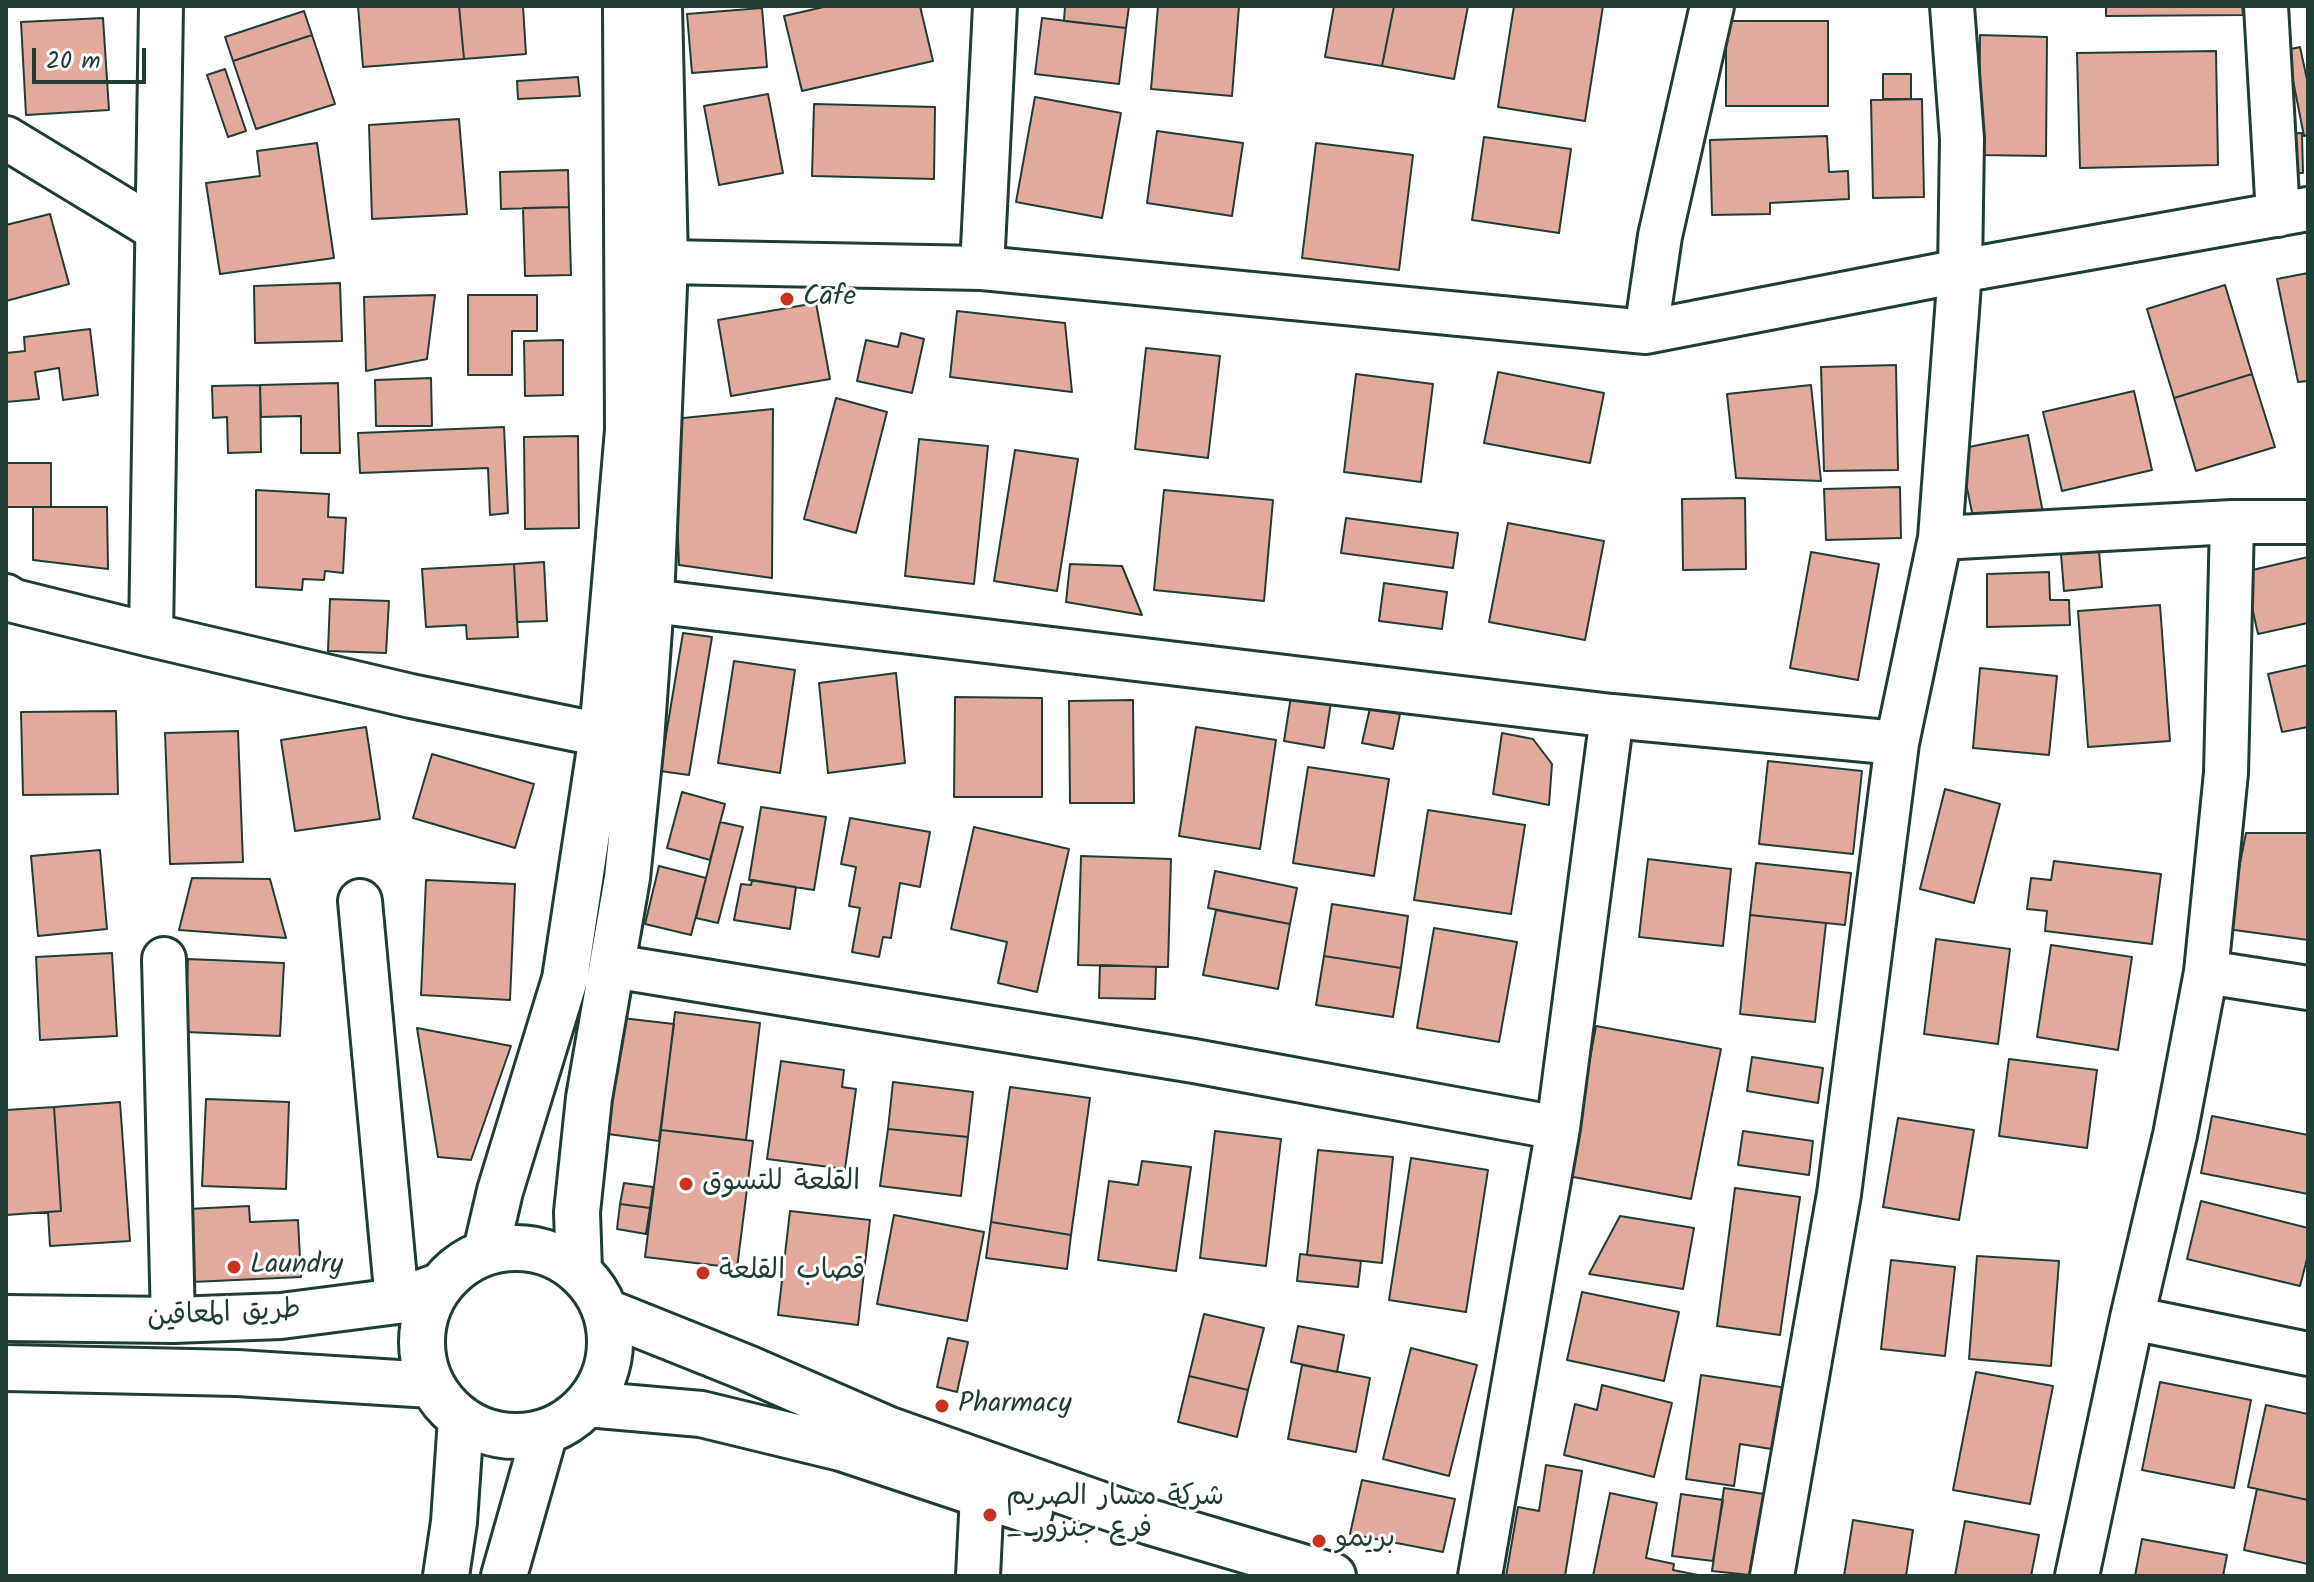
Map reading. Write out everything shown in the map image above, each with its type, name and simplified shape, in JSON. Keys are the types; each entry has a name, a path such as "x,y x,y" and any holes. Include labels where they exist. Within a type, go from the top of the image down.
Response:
{"street":[{"path":"151,635 161,6"},
{"path":"486,1251 500,1191 565,979 602,735 628,430 626,6"},
{"path":"579,1271 577,1212 589,1098 629,862 651,601 665,262 659,6"},
{"path":"982,268 995,6"},
{"path":"1646,332 1660,236 1712,6"},
{"path":"1772,1576 1839,1194 1897,743 1940,538 1960,271 1962,139 1952,6"},
{"path":"665,262 982,268 1646,332 1960,271 2293,212 2266,6"},
{"path":"6,138 156,229"},
{"path":"1940,538 2232,522 2308,522"},
{"path":"2077,1576 2175,1135 2206,972 2226,773 2232,522"},
{"path":"6,596 14,601 151,635 411,696 602,735"},
{"path":"651,601 1612,716 1897,743"},
{"path":"1480,1576 1558,1128 1612,716"},
{"path":"360,901 397,1301"},
{"path":"164,959 173,1320"},
{"path":"613,966 1194,1061 1558,1128"},
{"path":"2206,972 2308,988"},
{"path":"519,1247 551,1253 579,1271 595,1290 607,1312 611,1336 610,1361 602,1384 587,1404 568,1421 545,1432 516,1437 487,1432 461,1419 444,1404 431,1385 423,1361 421,1335 426,1309 439,1286 460,1265 486,1251 519,1247"},
{"name":"طريق المعاقين","path":"6,1318 173,1320 281,1316 397,1301 439,1286"},
{"path":"607,1312 887,1429 1150,1522 1333,1576"},
{"path":"2132,1318 2308,1354"},
{"name":"طريق المعاقين","path":"6,1368 237,1373 431,1385"},
{"path":"587,1404 701,1414 841,1448 1228,1576"},
{"path":"446,1576 454,1522 461,1419"},
{"path":"504,1576 545,1432"},
{"path":"978,1576 982,1495"}],"building":[{"path":"358,6 459,6 464,59 363,67"},
{"path":"459,6 523,6 526,54 464,59"},
{"path":"828,6 920,6 933,61 802,91 784,16"},
{"path":"1065,6 1129,6 1126,28 1064,21"},
{"path":"1158,6 1239,6 1232,96 1151,89"},
{"path":"1334,6 1394,6 1382,66 1325,57"},
{"path":"1394,6 1468,6 1454,79 1382,66"},
{"path":"1514,6 1603,6 1585,121 1498,107"},
{"path":"2106,6 2242,6 2243,15 2106,16"},
{"path":"762,8 767,67 692,73 687,14"},
{"path":"304,11 312,35 233,61 225,37"},
{"path":"103,18 109,110 26,115 21,22"},
{"path":"1042,18 1126,28 1119,84 1035,74"},
{"path":"1726,21 1828,21 1828,106 1726,106"},
{"path":"312,35 335,104 256,129 233,61"},
{"path":"1980,35 2047,37 2046,156 1979,155"},
{"path":"2300,47 2308,84 2308,135 2304,136 2287,50"},
{"path":"2216,51 2218,165 2080,168 2077,53"},
{"path":"225,69 246,131 228,137 207,75"},
{"path":"1883,74 1911,74 1911,99 1883,99"},
{"path":"578,77 580,96 518,99 517,81"},
{"path":"768,94 783,173 719,185 704,106"},
{"path":"1035,97 1121,113 1102,218 1016,202"},
{"path":"1922,99 1924,197 1873,198 1871,100"},
{"path":"814,104 935,107 934,179 812,176"},
{"path":"459,119 467,214 372,219 369,125"},
{"path":"1157,131 1243,143 1232,216 1147,203"},
{"path":"2302,133 2303,173 2277,173 2276,134"},
{"path":"1827,136 1829,172 1848,171 1849,199 1770,203 1770,214 1712,215 1710,140"},
{"path":"1484,137 1571,149 1559,233 1472,220"},
{"path":"317,143 334,258 220,274 206,183 260,176 257,151"},
{"path":"1316,143 1413,155 1399,270 1302,258"},
{"path":"568,170 569,207 501,209 500,172"},
{"path":"569,207 571,275 525,276 523,208"},
{"path":"50,214 69,284 6,301 6,225"},
{"path":"2308,273 2308,381 2298,382 2277,279"},
{"path":"340,283 342,341 255,343 254,286"},
{"path":"2225,285 2252,374 2174,398 2147,309"},
{"path":"435,295 427,359 366,371 364,297"},
{"path":"468,295 537,295 537,331 512,331 512,375 468,375"},
{"path":"816,303 830,379 731,396 718,320"},
{"path":"957,311 1065,323 1072,392 950,377"},
{"path":"90,329 98,395 63,400 59,368 35,372 39,399 6,402 6,353 25,351 24,337"},
{"path":"901,333 924,339 912,393 857,381 866,340 898,347"},
{"path":"563,340 563,395 525,396 524,341"},
{"path":"1146,348 1220,356 1208,458 1135,449"},
{"path":"1896,365 1898,470 1824,471 1821,367"},
{"path":"1498,372 1604,393 1590,463 1484,443"},
{"path":"1356,374 1433,384 1421,482 1344,472"},
{"path":"2252,374 2275,447 2196,471 2174,398"},
{"path":"431,378 432,426 376,426 375,380"},
{"path":"338,383 340,453 301,453 301,416 261,417 260,385"},
{"path":"260,385 261,452 228,453 227,417 213,418 212,386"},
{"path":"1811,385 1821,481 1736,478 1727,394"},
{"path":"2134,391 2152,470 2062,491 2043,412"},
{"path":"836,398 887,412 856,533 804,519"},
{"path":"773,409 772,578 679,565 673,419"},
{"path":"504,427 508,513 490,515 488,468 360,473 358,433"},
{"path":"2028,435 2043,513 1975,527 1959,449"},
{"path":"578,436 579,528 525,529 524,437"},
{"path":"919,439 988,446 974,584 905,576"},
{"path":"1015,450 1078,459 1057,591 994,581"},
{"path":"6,463 51,463 51,507 6,507"},
{"path":"1900,487 1901,538 1826,540 1824,489"},
{"path":"256,490 329,494 328,517 346,518 343,573 325,571 324,580 303,579 302,590 256,587"},
{"path":"1164,490 1273,500 1264,601 1154,590"},
{"path":"1745,498 1746,569 1683,570 1682,499"},
{"path":"33,507 107,507 108,569 33,560"},
{"path":"1346,518 1458,533 1453,568 1341,553"},
{"path":"1508,523 1604,541 1585,640 1489,622"},
{"path":"2098,539 2102,587 2064,591 2060,542"},
{"path":"1811,552 1879,564 1858,680 1790,668"},
{"path":"2308,557 2308,623 2258,634 2244,572"},
{"path":"544,562 547,621 517,622 514,564"},
{"path":"514,564 518,637 467,639 466,625 426,627 422,569"},
{"path":"1070,564 1122,566 1142,615 1066,602"},
{"path":"2049,572 2050,600 2069,600 2070,625 1987,627 1987,574"},
{"path":"1384,583 1447,592 1442,629 1379,621"},
{"path":"330,599 389,601 386,653 328,651"},
{"path":"2160,605 2170,741 2088,747 2078,611"},
{"path":"683,633 712,637 689,775 660,771"},
{"path":"734,661 795,670 780,773 718,763"},
{"path":"2308,665 2308,727 2282,732 2268,674"},
{"path":"1980,668 2057,676 2049,755 1973,748"},
{"path":"896,673 905,763 828,773 819,683"},
{"path":"1291,696 1331,702 1324,748 1284,741"},
{"path":"955,697 1042,698 1042,797 954,797"},
{"path":"1133,700 1134,803 1070,803 1069,701"},
{"path":"1370,708 1400,714 1393,749 1362,743"},
{"path":"116,711 118,794 23,795 21,712"},
{"path":"366,727 380,819 295,831 281,740"},
{"path":"1196,727 1276,740 1260,849 1179,836"},
{"path":"238,731 243,862 170,864 165,733"},
{"path":"1502,733 1533,739 1552,764 1549,805 1493,794"},
{"path":"432,754 534,784 515,848 413,818"},
{"path":"1768,761 1862,771 1853,854 1759,844"},
{"path":"1308,767 1389,779 1374,876 1293,863"},
{"path":"1945,789 2000,804 1974,903 1920,889"},
{"path":"682,792 725,804 710,860 667,848"},
{"path":"761,807 826,817 814,890 749,880"},
{"path":"1428,810 1525,825 1511,914 1414,900"},
{"path":"850,818 930,832 920,887 900,883 891,938 883,937 879,957 852,952 860,908 849,906 856,867 841,864"},
{"path":"720,822 743,827 718,923 696,918"},
{"path":"974,827 1069,849 1037,992 998,983 1007,942 951,929"},
{"path":"2246,833 2308,833 2308,940 2227,929"},
{"path":"100,850 107,929 38,936 31,856"},
{"path":"1081,856 1171,859 1168,967 1078,965"},
{"path":"1648,859 1731,869 1723,946 1639,937"},
{"path":"2054,861 2161,874 2152,944 2045,931 2047,911 2027,909 2031,878 2051,880"},
{"path":"1756,863 1851,873 1845,925 1750,915"},
{"path":"659,866 706,878 691,935 645,924"},
{"path":"1215,871 1297,888 1290,924 1208,908"},
{"path":"192,878 270,879 286,938 179,930"},
{"path":"426,880 515,884 510,1000 421,995"},
{"path":"752,880 796,887 790,929 734,920 741,884 751,885"},
{"path":"1332,904 1408,916 1401,968 1324,956"},
{"path":"1216,910 1290,924 1278,989 1203,975"},
{"path":"1750,915 1826,923 1815,1022 1740,1014"},
{"path":"1434,928 1517,942 1499,1042 1417,1028"},
{"path":"1936,939 2010,949 1998,1044 1924,1034"},
{"path":"2051,945 2132,957 2118,1050 2037,1037"},
{"path":"112,953 117,1036 40,1040 36,957"},
{"path":"1324,956 1401,968 1393,1017 1316,1005"},
{"path":"188,959 284,963 280,1036 185,1032"},
{"path":"1100,965 1156,967 1155,999 1099,998"},
{"path":"675,1012 760,1023 746,1140 661,1130"},
{"path":"622,1018 674,1024 659,1141 608,1134"},
{"path":"1596,1026 1721,1049 1691,1199 1568,1176"},
{"path":"417,1028 511,1046 471,1160 438,1157"},
{"path":"1752,1057 1823,1068 1818,1103 1747,1091"},
{"path":"2009,1059 2097,1070 2087,1148 1999,1136"},
{"path":"781,1061 844,1070 842,1087 856,1089 845,1169 767,1159"},
{"path":"893,1082 973,1092 968,1137 888,1129"},
{"path":"1010,1087 1090,1098 1071,1235 991,1222"},
{"path":"206,1099 289,1102 286,1189 202,1186"},
{"path":"120,1102 130,1241 50,1246 48,1212 61,1211 54,1107"},
{"path":"54,1107 61,1211 6,1215 6,1110"},
{"path":"2212,1116 2308,1135 2308,1194 2201,1173"},
{"path":"1898,1118 1974,1130 1959,1220 1883,1207"},
{"path":"888,1129 968,1137 961,1196 880,1186"},
{"path":"661,1130 753,1141 737,1268 645,1257"},
{"path":"1215,1131 1281,1139 1266,1266 1200,1258"},
{"path":"1743,1131 1813,1141 1809,1175 1738,1165"},
{"path":"1318,1150 1393,1157 1382,1263 1307,1255"},
{"path":"1411,1158 1488,1170 1466,1312 1389,1300"},
{"path":"1142,1161 1191,1167 1176,1271 1098,1260 1109,1181 1138,1185"},
{"path":"624,1183 653,1187 650,1208 620,1204"},
{"path":"1735,1188 1800,1197 1780,1335 1717,1326"},
{"path":"2201,1201 2308,1228 2308,1255 2300,1286 2187,1259"},
{"path":"620,1204 650,1208 646,1234 617,1229"},
{"path":"249,1206 250,1222 298,1220 301,1277 192,1282 188,1209"},
{"path":"790,1211 870,1220 858,1325 778,1315"},
{"path":"894,1215 984,1232 967,1321 877,1304"},
{"path":"1620,1216 1694,1228 1683,1289 1589,1274"},
{"path":"991,1222 1071,1235 1067,1269 986,1258"},
{"path":"1300,1254 1361,1261 1358,1287 1297,1281"},
{"path":"1977,1256 2059,1261 2051,1366 1969,1359"},
{"path":"1891,1260 1955,1267 1945,1356 1881,1349"},
{"path":"1582,1292 1679,1312 1664,1381 1567,1360"},
{"path":"1204,1314 1264,1328 1248,1390 1189,1376"},
{"path":"1298,1326 1344,1335 1337,1372 1291,1362"},
{"path":"948,1338 968,1342 957,1392 937,1387"},
{"path":"1411,1348 1477,1365 1449,1476 1383,1459"},
{"path":"1302,1365 1370,1378 1356,1452 1288,1439"},
{"path":"1976,1372 2053,1386 2030,1504 1953,1490"},
{"path":"1701,1375 1787,1388 1778,1450 1740,1444 1734,1486 1686,1479"},
{"path":"1189,1376 1248,1390 1237,1437 1178,1422"},
{"path":"2160,1382 2251,1400 2234,1488 2142,1470"},
{"path":"1602,1385 1672,1403 1654,1477 1564,1455 1575,1404 1597,1410"},
{"path":"2266,1405 2308,1414 2308,1500 2248,1487"},
{"path":"1546,1465 1582,1471 1565,1576 1506,1576 1518,1507 1539,1511"},
{"path":"1362,1480 1455,1499 1443,1552 1350,1534"},
{"path":"1724,1488 1771,1495 1759,1576 1712,1571"},
{"path":"2257,1489 2308,1500 2308,1564 2244,1550"},
{"path":"1610,1493 1657,1503 1646,1558 1674,1564 1673,1570 1703,1576 1593,1576"},
{"path":"1681,1494 1723,1500 1713,1561 1672,1556"},
{"path":"1853,1520 1913,1530 1906,1576 1844,1576"},
{"path":"1965,1521 2039,1535 2031,1576 1955,1576"},
{"path":"2142,1539 2227,1555 2223,1576 2135,1576"}],"place":[{"name":"Cafe","path":"787,299"},
{"name":"القلعة للتسوق","path":"686,1184"},
{"name":"Laundry","path":"234,1267"},
{"name":"قصاب القلعة","path":"703,1273"},
{"name":"Pharmacy","path":"942,1406"},
{"name":"شركة مسار الصريم _ فرع جنزور","path":"990,1515"},
{"name":"بريمو","path":"1319,1541"}]}
